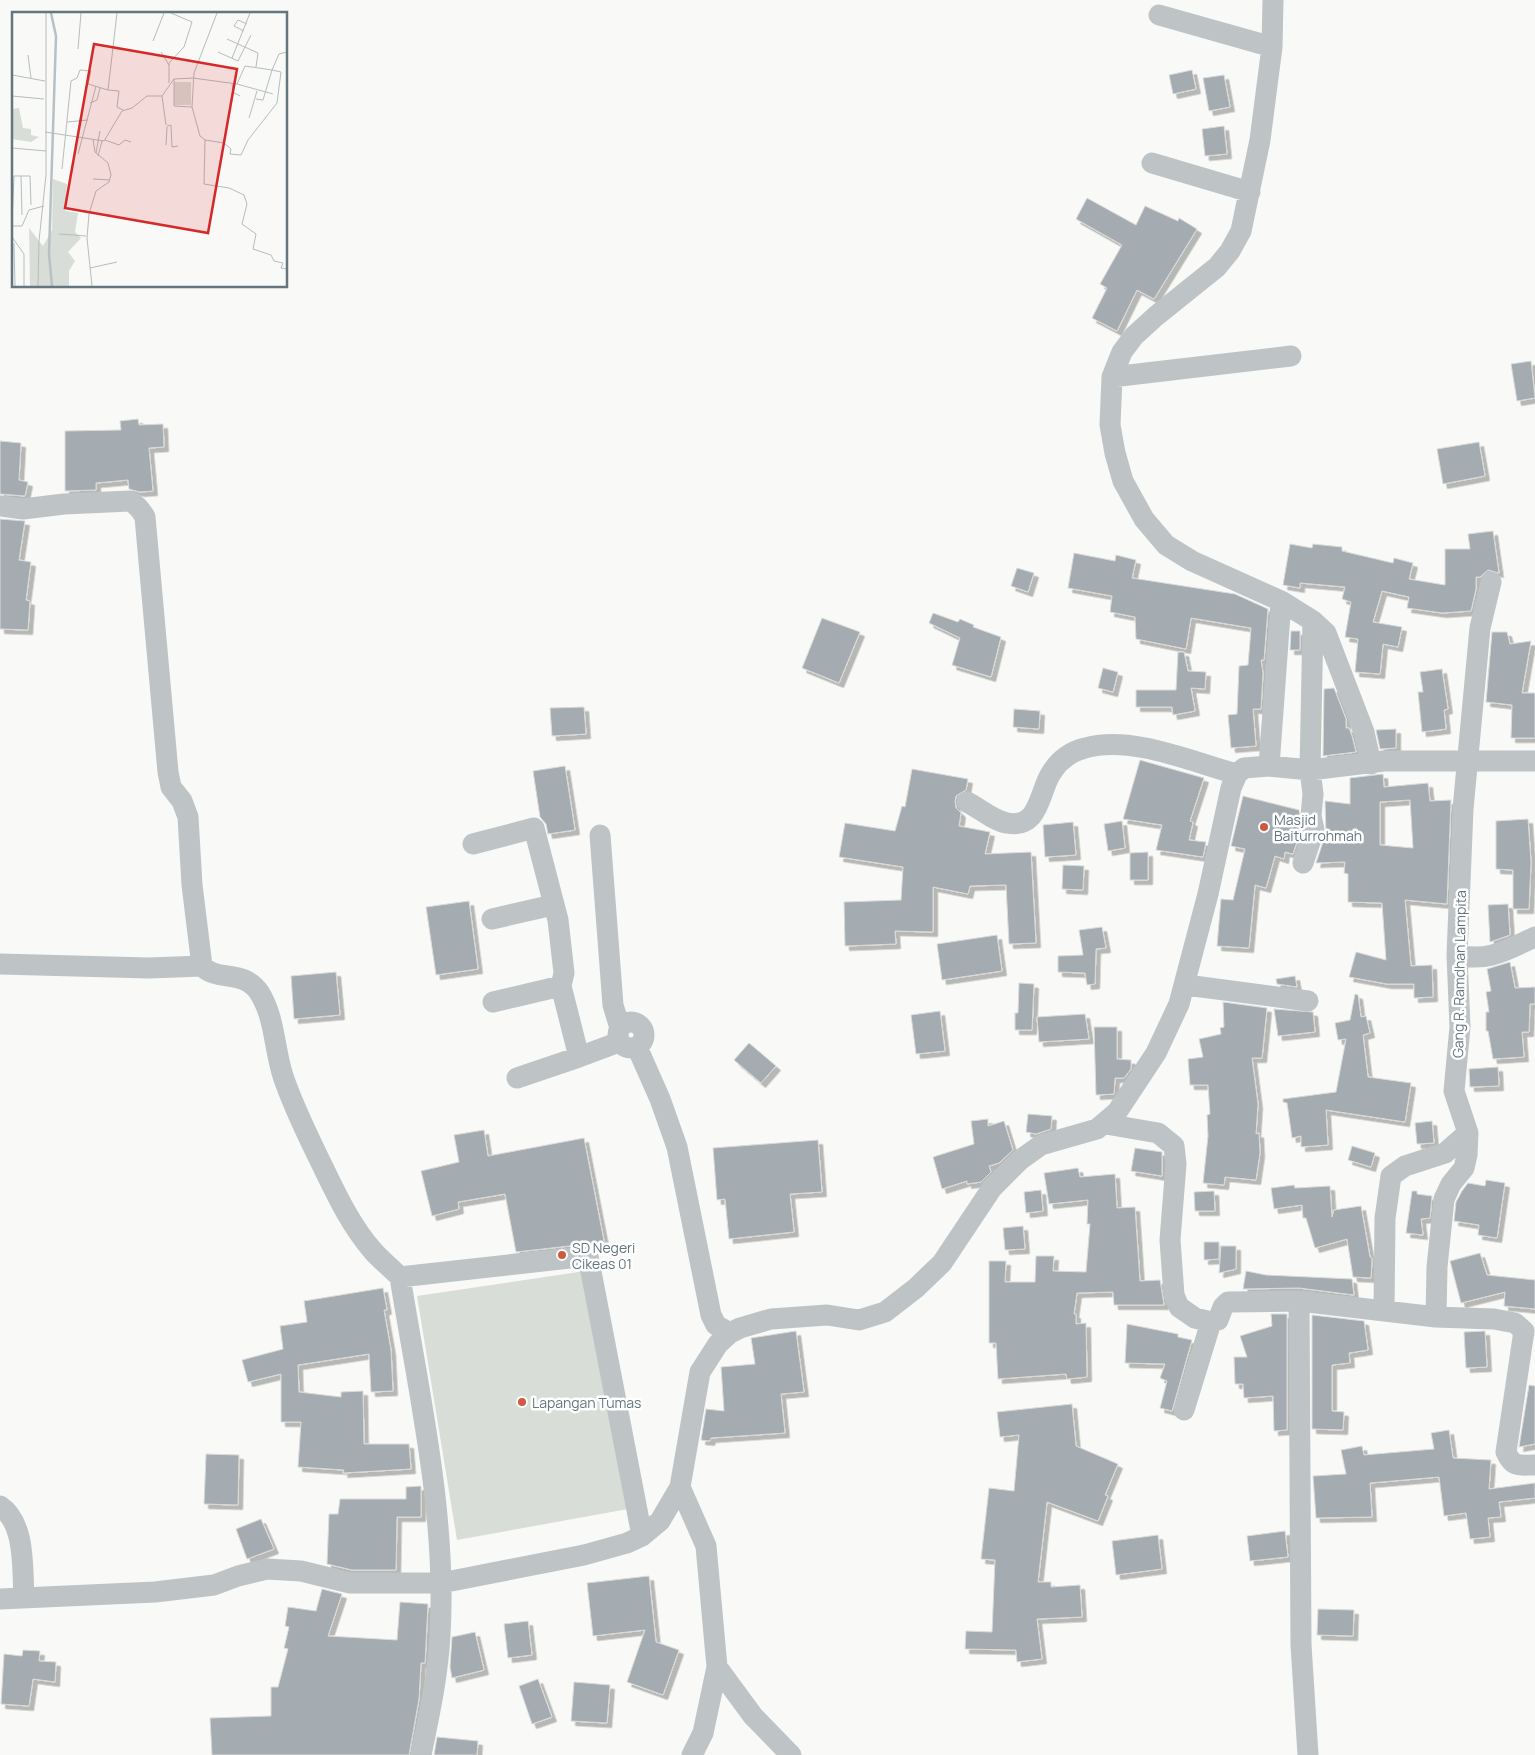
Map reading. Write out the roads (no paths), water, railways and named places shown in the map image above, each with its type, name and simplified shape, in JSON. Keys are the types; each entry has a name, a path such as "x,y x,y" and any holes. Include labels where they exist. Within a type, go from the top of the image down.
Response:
{"street":[{"path":"1273,0 1272,48 1260,140 1240,231 1230,251 1217,267 1134,336 1122,352 1112,377 1110,425 1123,481 1154,533 1166,545 1192,561 1281,601 1313,621 1326,633 1364,732 1371,764"},
{"path":"1159,15 1272,48"},
{"path":"1152,163 1250,192"},
{"path":"1112,377 1291,356"},
{"path":"0,506 23,509 64,504 130,501 136,504 145,518 168,772 172,787 185,808 189,827 192,885 202,966"},
{"name":"Gang R. Ramdhan Lampita","path":"1436,1317 1437,1267 1444,1199 1451,1184 1464,1168 1468,1133 1454,1091 1460,1027 1457,955 1467,761 1480,628 1491,582"},
{"path":"1268,766 1281,601"},
{"path":"1304,863 1314,830 1311,816 1313,794 1310,770 1313,621"},
{"path":"967,802 1006,823 1019,824 1030,819 1037,810 1050,775 1062,758 1086,747 1128,746 1148,749 1237,774"},
{"path":"0,1599 24,1596 155,1592 204,1586 268,1570 301,1571 350,1583 441,1583 584,1555 627,1543 642,1536 660,1521 680,1487 700,1372 718,1344 730,1333 771,1319 827,1316 859,1320 885,1312 916,1288 942,1263 992,1188 1020,1160 1041,1145 1082,1135 1106,1124 1117,1112 1156,1053 1186,985 1223,821 1237,774 1244,768 1268,766 1310,770 1384,761 1535,761"},
{"path":"473,844 534,828 558,920 564,973 560,986 579,1058"},
{"path":"600,835 614,1005 625,1039 660,1099 677,1147 711,1315 716,1325 730,1333"},
{"path":"492,919 553,905"},
{"path":"1457,955 1481,958 1493,956 1535,937"},
{"path":"0,964 149,968 202,966 214,973 236,976 249,982 258,992 271,1022 279,1064 294,1109 356,1228 373,1251 400,1277 433,1480 441,1583 440,1636 431,1704 421,1755"},
{"path":"1186,985 1308,1000"},
{"path":"493,1002 560,986"},
{"path":"517,1078 579,1058 625,1039"},
{"path":"1106,1124 1158,1134 1174,1146 1176,1164 1170,1240 1174,1295 1182,1310 1195,1318 1211,1322 1218,1320 1223,1307 1228,1302 1299,1301 1436,1317 1494,1319 1515,1322 1524,1331 1506,1452 1511,1463 1514,1465 1535,1464"},
{"path":"1384,1310 1385,1218 1391,1176 1405,1166 1445,1153 1468,1133"},
{"path":"400,1277 588,1256 642,1536"},
{"path":"1299,1301 1301,1645 1308,1755"},
{"path":"1184,1410 1211,1322"},
{"path":"680,1487 706,1546 717,1667 702,1733 692,1755"},
{"path":"0,1506 6,1510 15,1526 20,1541 24,1596"},
{"path":"717,1667 753,1716 791,1755"}],"place":[{"name":"Masjid Baiturrohmah","path":"1264,827"},
{"name":"SD Negeri Cikeas 01","path":"562,1255"},
{"name":"Lapangan Tumas","path":"522,1402"}]}
